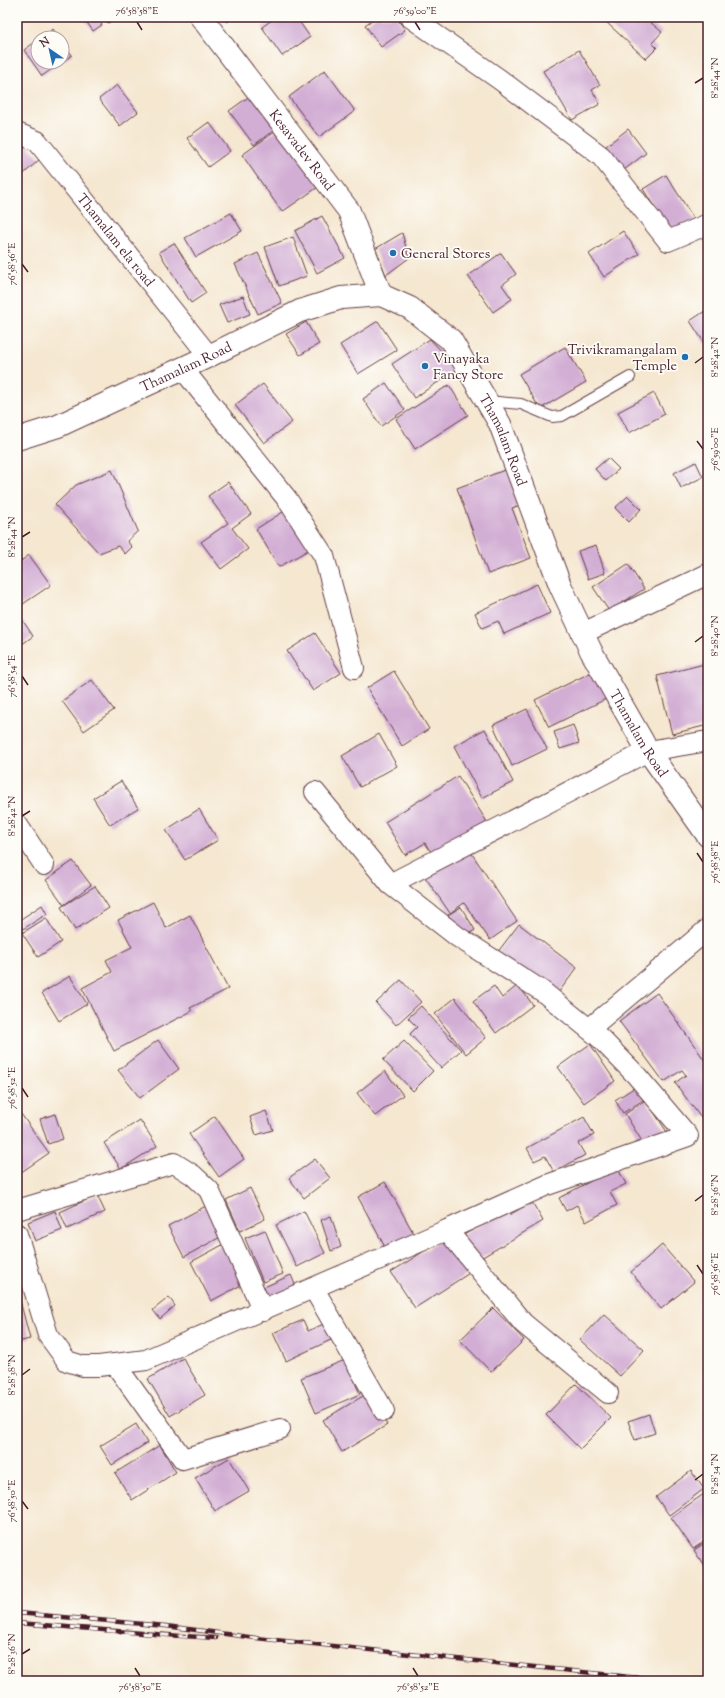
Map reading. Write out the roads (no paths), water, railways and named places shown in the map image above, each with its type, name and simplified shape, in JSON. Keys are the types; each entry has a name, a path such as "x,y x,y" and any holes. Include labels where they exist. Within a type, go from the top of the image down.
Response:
{"street":[{"name":"Kesavadev Road","path":"201,17 349,211 381,295"},
{"path":"410,17 499,79 600,156 668,241 708,224"},
{"name":"Thamalam ela road","path":"17,133 37,141 209,356"},
{"name":"Thamalam Road","path":"17,439 58,426 209,356 300,311 341,298 381,295 410,308 450,340 500,424 560,585 591,651 648,751 708,836"},
{"path":"182,368 287,499 324,556 354,668"},
{"path":"583,633 708,574"},
{"path":"390,884 648,751 708,741"},
{"path":"17,1234 48,1335 67,1361 83,1366 146,1360 314,1289 547,1185 688,1136 636,1074 589,1029 542,991 458,937 390,884 315,792"},
{"path":"17,824 44,865"},
{"path":"589,1029 708,929"},
{"path":"17,1210 174,1163 193,1175 209,1190 262,1311"},
{"path":"448,1230 523,1323 608,1393"},
{"path":"314,1289 384,1411"},
{"path":"115,1364 183,1459 280,1429"}],"lane":[{"path":"487,401 521,404 552,417 562,416 630,377"}],"railway":[{"path":"17,1613 166,1626 256,1638 669,1681"},
{"path":"17,1623 216,1638"}],"place":[{"name":"General Stores","path":"393,253"},
{"name":"Trivikramangalam Temple","path":"685,357"},
{"name":"Vinayaka Fancy Store","path":"425,366"}]}
